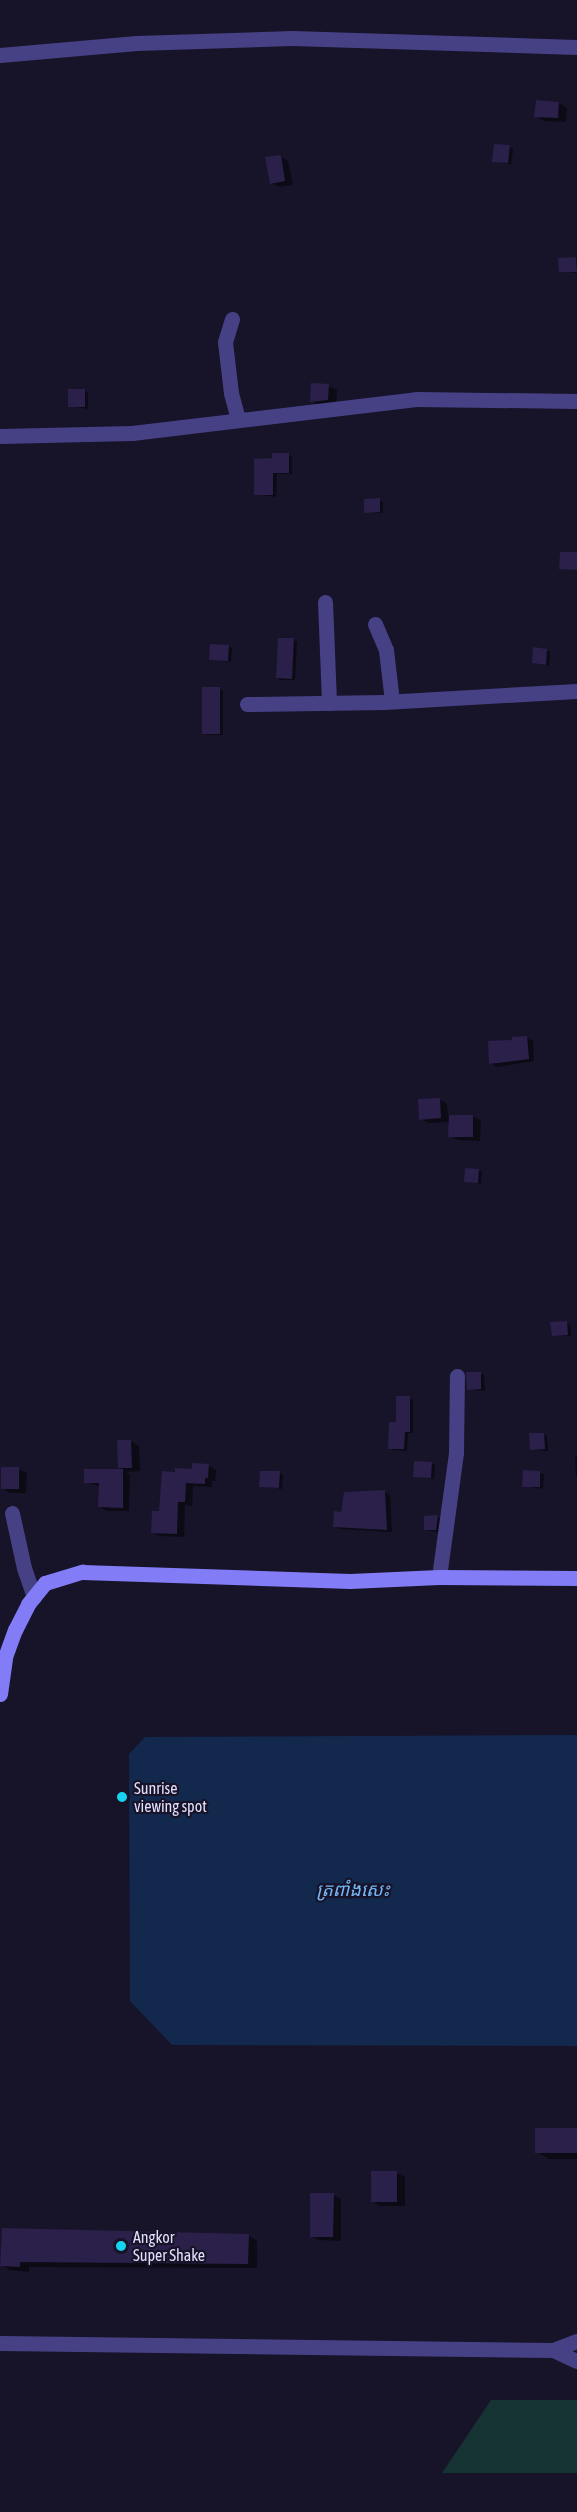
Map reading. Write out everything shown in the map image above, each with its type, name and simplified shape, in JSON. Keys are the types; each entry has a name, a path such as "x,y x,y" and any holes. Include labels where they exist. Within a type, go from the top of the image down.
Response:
{"main road":[{"path":"0,1694 3,1655 34,1597 45,1583 82,1572 350,1581 439,1577 577,1578"}],"street":[{"path":"0,55 136,43 292,38 577,47"},
{"path":"232,319 225,342 231,393 238,420"},
{"path":"0,436 132,432 416,399 577,401"},
{"path":"325,602 329,703"},
{"path":"375,624 386,650 392,701"},
{"path":"247,704 392,701 577,691"},
{"path":"439,1577 456,1453 457,1376"},
{"path":"12,1513 24,1568 34,1597"},
{"path":"0,2343 553,2350 577,2342"},
{"path":"553,2350 577,2361"}],"green space":[{"path":"491,2400 577,2400 577,2473 442,2473"}],"water":[{"name":"ត្រពាំងសេះ","path":"577,1735 577,2046 172,2045 130,2001 129,1754 145,1737"}],"building":[{"path":"536,100 559,102 558,118 534,117"},
{"path":"494,144 510,145 508,163 492,162"},
{"path":"281,155 285,181 270,184 265,157"},
{"path":"576,257 577,272 559,272 558,258"},
{"path":"311,383 329,384 328,400 310,402"},
{"path":"68,389 85,389 85,407 68,407"},
{"path":"272,453 289,453 289,473 273,473 273,495 254,495 254,459 272,458"},
{"path":"380,498 380,512 364,513 364,499"},
{"path":"560,552 577,552 577,570 559,569"},
{"path":"278,638 294,638 292,679 276,678"},
{"path":"210,644 229,645 228,661 209,660"},
{"path":"533,647 547,649 546,665 532,663"},
{"path":"202,687 220,687 220,734 202,734"},
{"path":"527,1036 529,1059 489,1064 488,1041 512,1040 512,1037"},
{"path":"440,1098 441,1118 419,1120 418,1099"},
{"path":"449,1115 473,1115 473,1137 448,1137"},
{"path":"465,1168 479,1169 478,1183 464,1182"},
{"path":"567,1321 568,1335 552,1336 550,1322"},
{"path":"466,1372 481,1372 481,1389 467,1390"},
{"path":"396,1396 410,1396 410,1432 405,1432 404,1449 388,1449 389,1422 396,1422"},
{"path":"529,1433 544,1433 545,1449 530,1450"},
{"path":"117,1440 131,1440 132,1468 118,1468"},
{"path":"414,1461 432,1462 431,1478 413,1477"},
{"path":"192,1463 209,1464 208,1478 205,1478 205,1484 186,1483 185,1502 178,1502 177,1534 151,1533 152,1511 159,1511 162,1471 175,1472 175,1468 192,1469"},
{"path":"1,1467 19,1467 19,1489 1,1489"},
{"path":"84,1469 123,1469 123,1508 98,1507 99,1483 84,1483"},
{"path":"523,1470 540,1471 540,1487 522,1487"},
{"path":"260,1471 280,1471 279,1488 259,1487"},
{"path":"385,1490 387,1530 333,1527 334,1511 341,1512 344,1492"},
{"path":"438,1515 436,1530 424,1530 424,1516"},
{"path":"535,2128 577,2128 577,2153 535,2153"},
{"path":"371,2171 397,2171 397,2202 371,2202"},
{"path":"310,2193 334,2193 333,2237 310,2237"},
{"path":"2,2228 249,2234 248,2264 20,2262 20,2267 0,2266"}],"place":[{"name":"Sunrise viewing spot","path":"122,1797"},
{"name":"Angkor Super Shake","path":"121,2246"}]}
